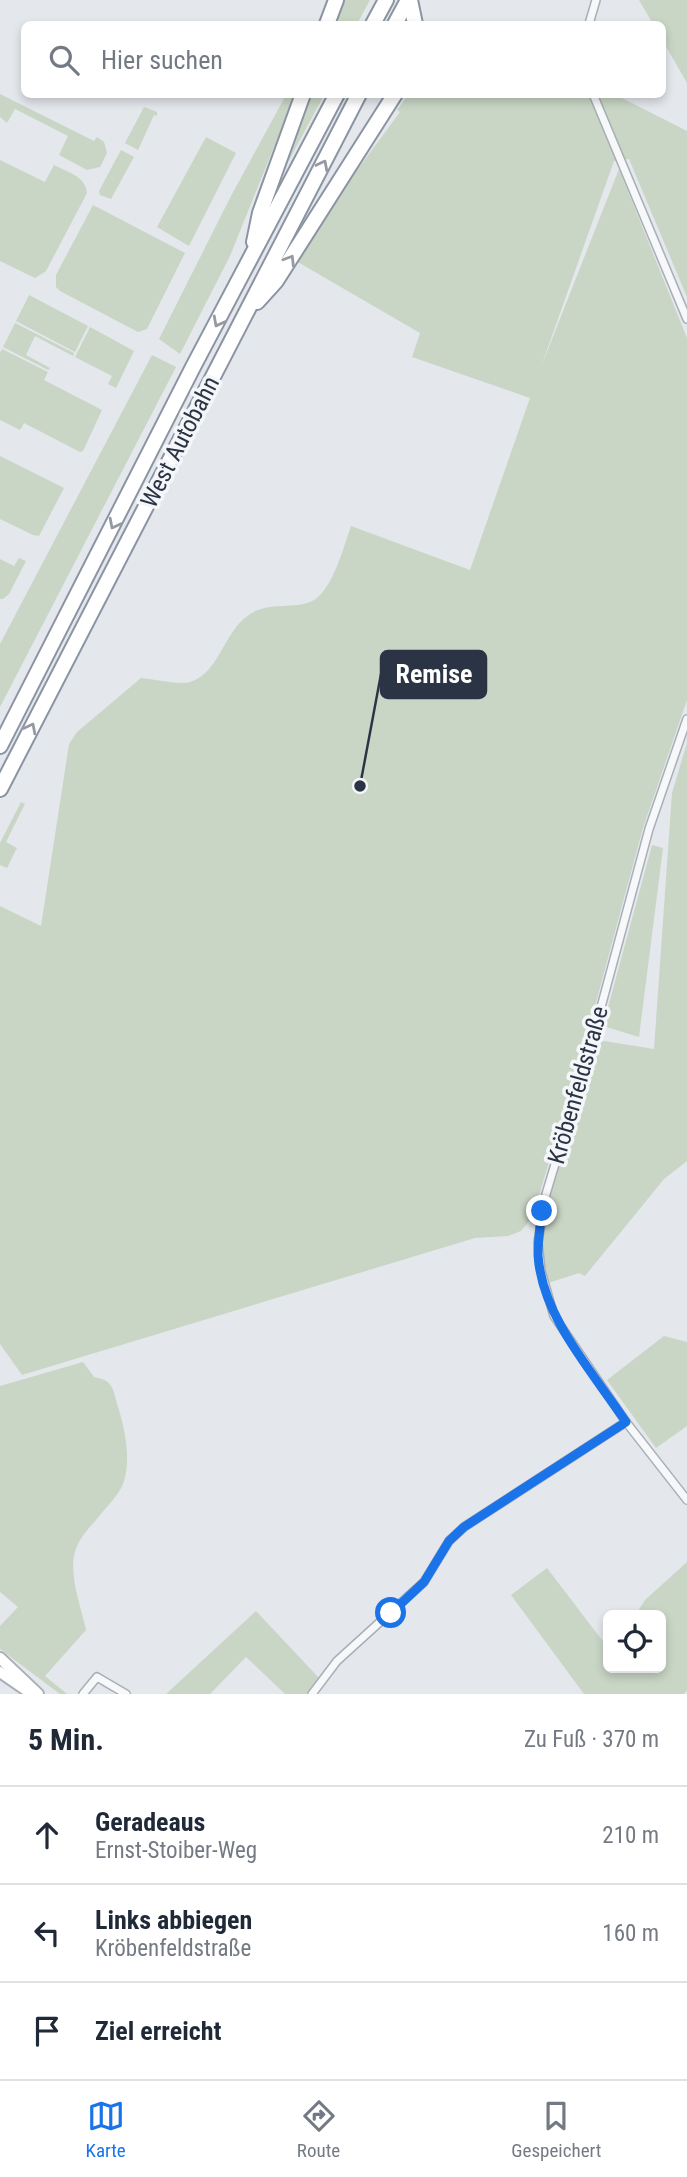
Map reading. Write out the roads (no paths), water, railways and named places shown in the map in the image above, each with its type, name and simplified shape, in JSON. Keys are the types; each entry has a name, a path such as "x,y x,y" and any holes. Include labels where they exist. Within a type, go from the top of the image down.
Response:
{"highway":[{"path":"328,21 336,0"},
{"path":"375,21 386,0"},
{"path":"398,21 409,0"},
{"path":"409,0 414,21"},
{"path":"250,262 260,213 302,98"},
{"name":"West Autobahn","path":"0,746 335,98"},
{"name":"West Autobahn","path":"0,789 357,98"},
{"path":"247,313 276,281 392,98"}],"main road":[{"path":"0,1658 22,1694"},
{"path":"7,1673 32,1694"},
{"path":"7,1673 38,1694"},
{"path":"7,1673 48,1694"}],"street":[{"path":"590,21 596,0"},
{"path":"595,98 687,319"},
{"name":"Kröbenfeldstraße","path":"687,719 649,829 590,1048 546,1194 540,1228 541,1271 554,1316 626,1422 687,1500"},
{"path":"312,1694 337,1661 424,1582 449,1541 464,1527 626,1422"},
{"path":"83,1694 97,1676 126,1694"}],"place":[{"name":"Remise","path":"360,786"}]}
